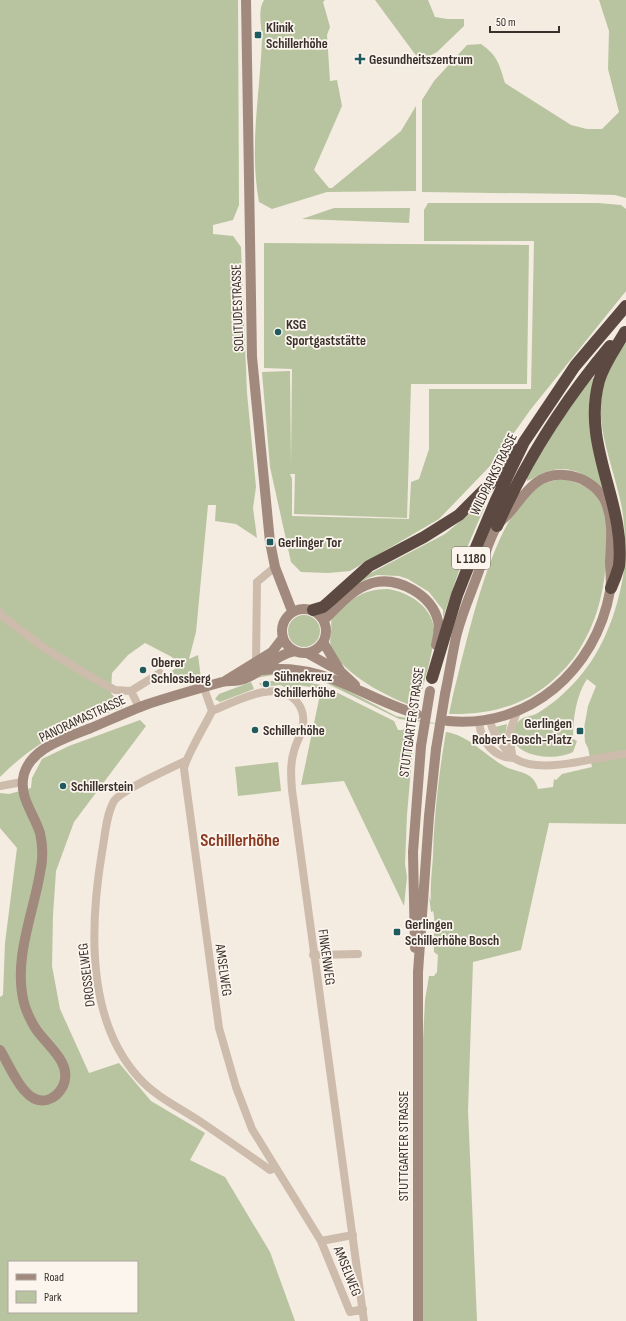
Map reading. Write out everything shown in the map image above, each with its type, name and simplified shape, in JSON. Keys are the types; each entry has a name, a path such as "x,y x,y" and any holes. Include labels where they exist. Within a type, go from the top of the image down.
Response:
{"highway":[{"name":"WILDPARKSTRASSE","path":"432,678 457,595 490,512 524,442 575,366 626,306"},
{"name":"WILDPARKSTRASSE","path":"497,526 529,461 553,421 589,372 615,340 625,332"},
{"path":"611,588 619,566 620,534 612,489 597,439 595,401 604,369 625,332"},
{"path":"313,610 323,607 369,566 424,537 459,515 476,499 511,454 524,442"}],"main road":[{"name":"SOLITUDESTRASSE","path":"246,0 252,357 265,501 275,567 292,611"},
{"path":"448,721 479,722 490,720 517,712 536,703 569,676 595,637 611,588 609,512 599,493 583,480 564,474 542,478 529,487 497,526"},
{"name":"WILDPARKSTRASSE","path":"445,694 457,636 467,604 497,526"},
{"name":"STUTTGARTER STRASSE","path":"324,620 348,596 362,587 382,582 402,584 420,595 438,620 440,632 434,657 421,746 412,865 413,934 418,972"},
{"path":"307,653 319,647 323,642 326,628 324,620 313,610 302,608 292,611 282,622 282,639 289,648 294,651 307,653 341,672 359,689"},
{"name":"PANORAMASTRASSE","path":"258,666 282,639"},
{"path":"323,642 341,672"},
{"name":"PANORAMASTRASSE","path":"22,782 28,765 44,749 139,707 225,681 288,652 294,651"},
{"path":"258,666 312,672 359,689 395,707 417,714"},
{"name":"STUTTGARTER STRASSE","path":"418,1321 418,972 426,852 436,749 445,694"},
{"path":"0,1050 22,1088 30,1097 37,1100 49,1099 62,1088 65,1076 62,1063 34,1027 27,1012 22,994 21,974 23,955 40,874 42,852 39,831 26,804 22,782"}],"street":[{"path":"258,666 257,582 275,567"},
{"path":"0,612 7,620 63,660 110,688 131,691 160,673"},
{"path":"185,761 200,736 212,710 204,688"},
{"path":"131,691 139,707"},
{"name":"FINKENWEG","path":"212,710 268,691 288,694 296,699 301,710 303,724 292,757 291,775 313,955 363,1309"},
{"path":"514,758 508,734 517,712"},
{"path":"490,720 497,738 514,758"},
{"path":"479,722 480,729 488,747 503,758 514,758 527,764 550,765 626,754"},
{"name":"DROSSELWEG","path":"185,761 118,797 112,808 100,867 95,922 97,974 101,1003 117,1045 127,1062 146,1085 270,1170 275,1168"},
{"name":"AMSELWEG","path":"185,761 188,809 219,1028 236,1087 252,1129 321,1241 350,1312 363,1309 364,1321"},
{"path":"0,786 22,782"},
{"path":"313,955 358,954"},
{"name":"AMSELWEG","path":"321,1241 353,1235"}],"green space":[{"path":"0,0 238,0 239,205 233,220 213,225 213,234 233,236 241,247 247,393 256,487 253,508 257,538 236,524 215,521 216,505 208,505 196,632 189,659 198,655 201,678 185,684 168,678 169,673 176,668 172,657 145,643 128,655 112,673 111,693 123,707 57,734 29,752 0,777"},
{"path":"264,0 325,0 323,2 330,27 327,35 330,81 337,80 342,106 314,170 329,188 332,188 401,131 416,106 416,191 327,192 272,209 259,202 256,182 255,141 262,39 260,14"},
{"path":"375,0 428,0 435,17 464,19 464,26 437,52 420,61"},
{"path":"599,0 626,0 626,198 615,195 422,192 422,100 434,81 467,45 481,44 487,48 497,61 505,83 571,125 587,129 602,129 619,112 608,69 609,31"},
{"path":"428,203 598,203 621,205 626,209 626,291 531,409 491,465 439,519 350,571 328,573 301,572 291,562 270,467 262,372 290,371 291,464 292,369 264,368 264,243 529,245 527,384 411,384 407,518 294,514 295,474 290,474 292,479 292,516 409,519 411,482 419,479 429,449 429,389 531,389 534,241 424,241 424,210"},
{"path":"334,208 410,208 409,223 302,219"},
{"path":"626,343 626,824 549,823 521,950 473,962 468,1110 477,1321 423,1321 422,1060 425,1000 429,976 434,976 437,972 438,955 434,952 434,915 433,911 431,912 429,896 431,901 436,810 446,732 462,737 504,766 529,776 535,782 538,789 553,787 554,779 556,780 562,774 592,767 588,748 585,742 584,728 588,706 596,686 587,679 580,693 576,708 573,739 577,741 573,752 566,755 547,757 538,756 521,749 515,743 512,736 515,726 520,720 536,714 547,707 562,695 587,668 596,654 610,625 620,593 625,558 624,528 620,499 604,438 601,420 601,402 605,383 613,364"},
{"path":"595,377 607,495 594,482 571,470 553,470 527,481 527,477 570,407 588,383"},
{"path":"565,479 588,488 595,495 601,504 606,520 607,543 603,585 597,612 586,638 570,663 551,682 528,698 503,708 490,711 449,714 474,613 495,551 508,523 522,501 539,486 555,480"},
{"path":"481,504 485,506 466,550 443,618 443,610 429,592 408,579 399,576 377,575 368,578 341,595 367,575 445,534"},
{"path":"388,589 403,593 418,602 429,613 432,621 434,638 418,708 372,687 360,679 341,663 331,648 330,640 332,617 357,596 371,591"},
{"path":"301,615 307,615 317,622 320,631 319,637 313,644 307,647 301,647 291,640 288,634 288,628 295,618"},
{"path":"277,672 296,674 278,674 256,678 260,675"},
{"path":"297,674 316,676 347,690 396,716 451,726 399,719 316,678"},
{"path":"286,679 322,685 315,689 304,686 292,690 280,685 262,687 259,683"},
{"path":"251,682 254,689 220,702 215,699 219,694"},
{"path":"322,685 394,721 398,730 403,730 406,726 415,727 412,745 407,815 405,864 407,877 404,906 344,781 301,785"},
{"path":"140,720 146,726 74,822 56,871 52,966 60,1009 89,1073 119,1063 151,1101 205,1133 190,1160 225,1177 270,1252 295,1321 0,1321 0,997 3,995 5,943 17,848 0,828 0,793 9,794 31,788 32,778 42,759 69,746"},
{"path":"507,724 504,740 495,727"},
{"path":"278,762 281,791 238,796 235,767"}],"place":[{"name":"Klinik Schillerhöhe","path":"258,35"},
{"name":"Gesundheitszentrum","path":"360,59"},
{"name":"KSG Sportgaststätte","path":"278,332"},
{"name":"Gerlinger Tor","path":"270,542"},
{"name":"Oberer Schlossberg","path":"143,670"},
{"name":"Sühnekreuz Schillerhöhe","path":"266,684"},
{"name":"Schillerhöhe","path":"255,730"},
{"name":"Gerlingen Robert-Bosch-Platz","path":"580,731"},
{"name":"Schillerstein","path":"63,786"},
{"name":"Gerlingen Schillerhöhe Bosch","path":"397,932"}],"district":[{"name":"Schillerhöhe","path":"240,840"}]}
